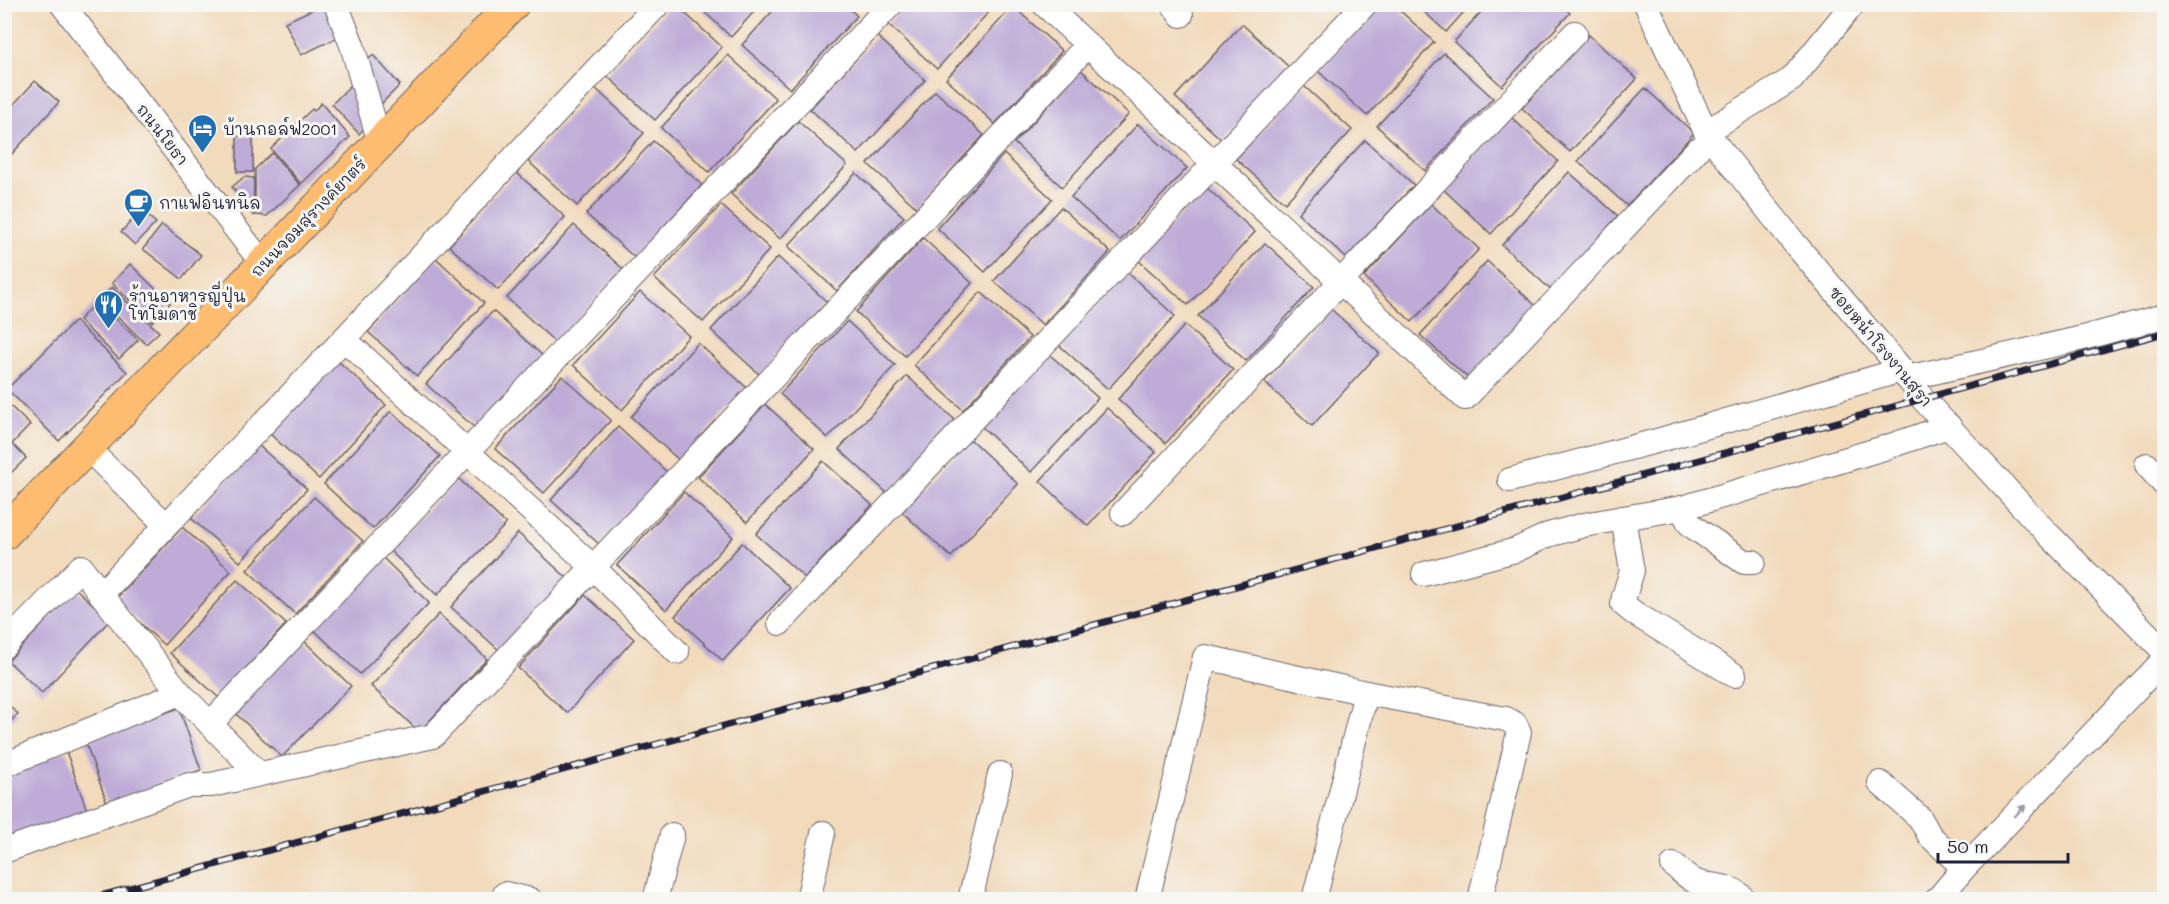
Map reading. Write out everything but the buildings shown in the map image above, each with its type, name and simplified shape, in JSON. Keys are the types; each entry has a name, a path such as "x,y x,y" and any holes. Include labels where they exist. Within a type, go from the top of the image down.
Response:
{"main road":[{"name":"ถนนจอมสุรางค์ยาตร์","path":"4,534 513,4"}],"street":[{"name":"ถนนโยธา","path":"62,4 263,264"},
{"path":"336,4 352,45 380,143"},
{"path":"101,594 658,4"},
{"path":"1044,4 1465,398 1701,141 1792,80 1853,4"},
{"path":"780,623 1365,4"},
{"name":"ซอยหน้าโรงงานสุรา","path":"1646,4 1701,141 1795,243 1905,374 1923,399 2046,532 2164,651"},
{"path":"210,724 468,454 879,9"},
{"path":"1123,513 1575,33"},
{"path":"4,851 189,785 212,785 433,736 1088,46"},
{"path":"1510,480 1905,374 2072,341 2164,316"},
{"path":"344,339 594,568 677,652"},
{"path":"1424,574 1515,550 1548,535 1566,530 1682,508 1884,448 1949,426"},
{"path":"87,448 166,525"},
{"path":"2147,465 2164,484"},
{"path":"1682,508 1689,523 1695,528 1744,561 1753,562"},
{"path":"1623,518 1632,571 1623,604 1734,675"},
{"path":"4,646 81,567 180,693 258,773"},
{"path":"1147,900 1205,657 1366,693 1506,719 1515,724 1519,732 1480,900"},
{"path":"1937,900 1964,868 2164,660"},
{"path":"4,765 180,693"},
{"path":"1314,900 1366,693"},
{"path":"970,900 1000,774"},
{"path":"1880,783 1920,818 1930,836 1964,868"},
{"path":"808,900 823,832"},
{"path":"655,900 672,835"},
{"path":"1673,865 1696,882 1733,891 1742,896 1744,900"},
{"path":"504,900 505,894 530,900"}],"railway":[{"path":"86,900 2164,333"}],"place":[{"name":"บ้านกอล์ฟ2001","path":"202,154"},
{"name":"กาแฟอินทนิล","path":"138,228"},
{"name":"ร้านอาหารญี่ปุ่น โทโมดาชิ","path":"108,330"}]}
